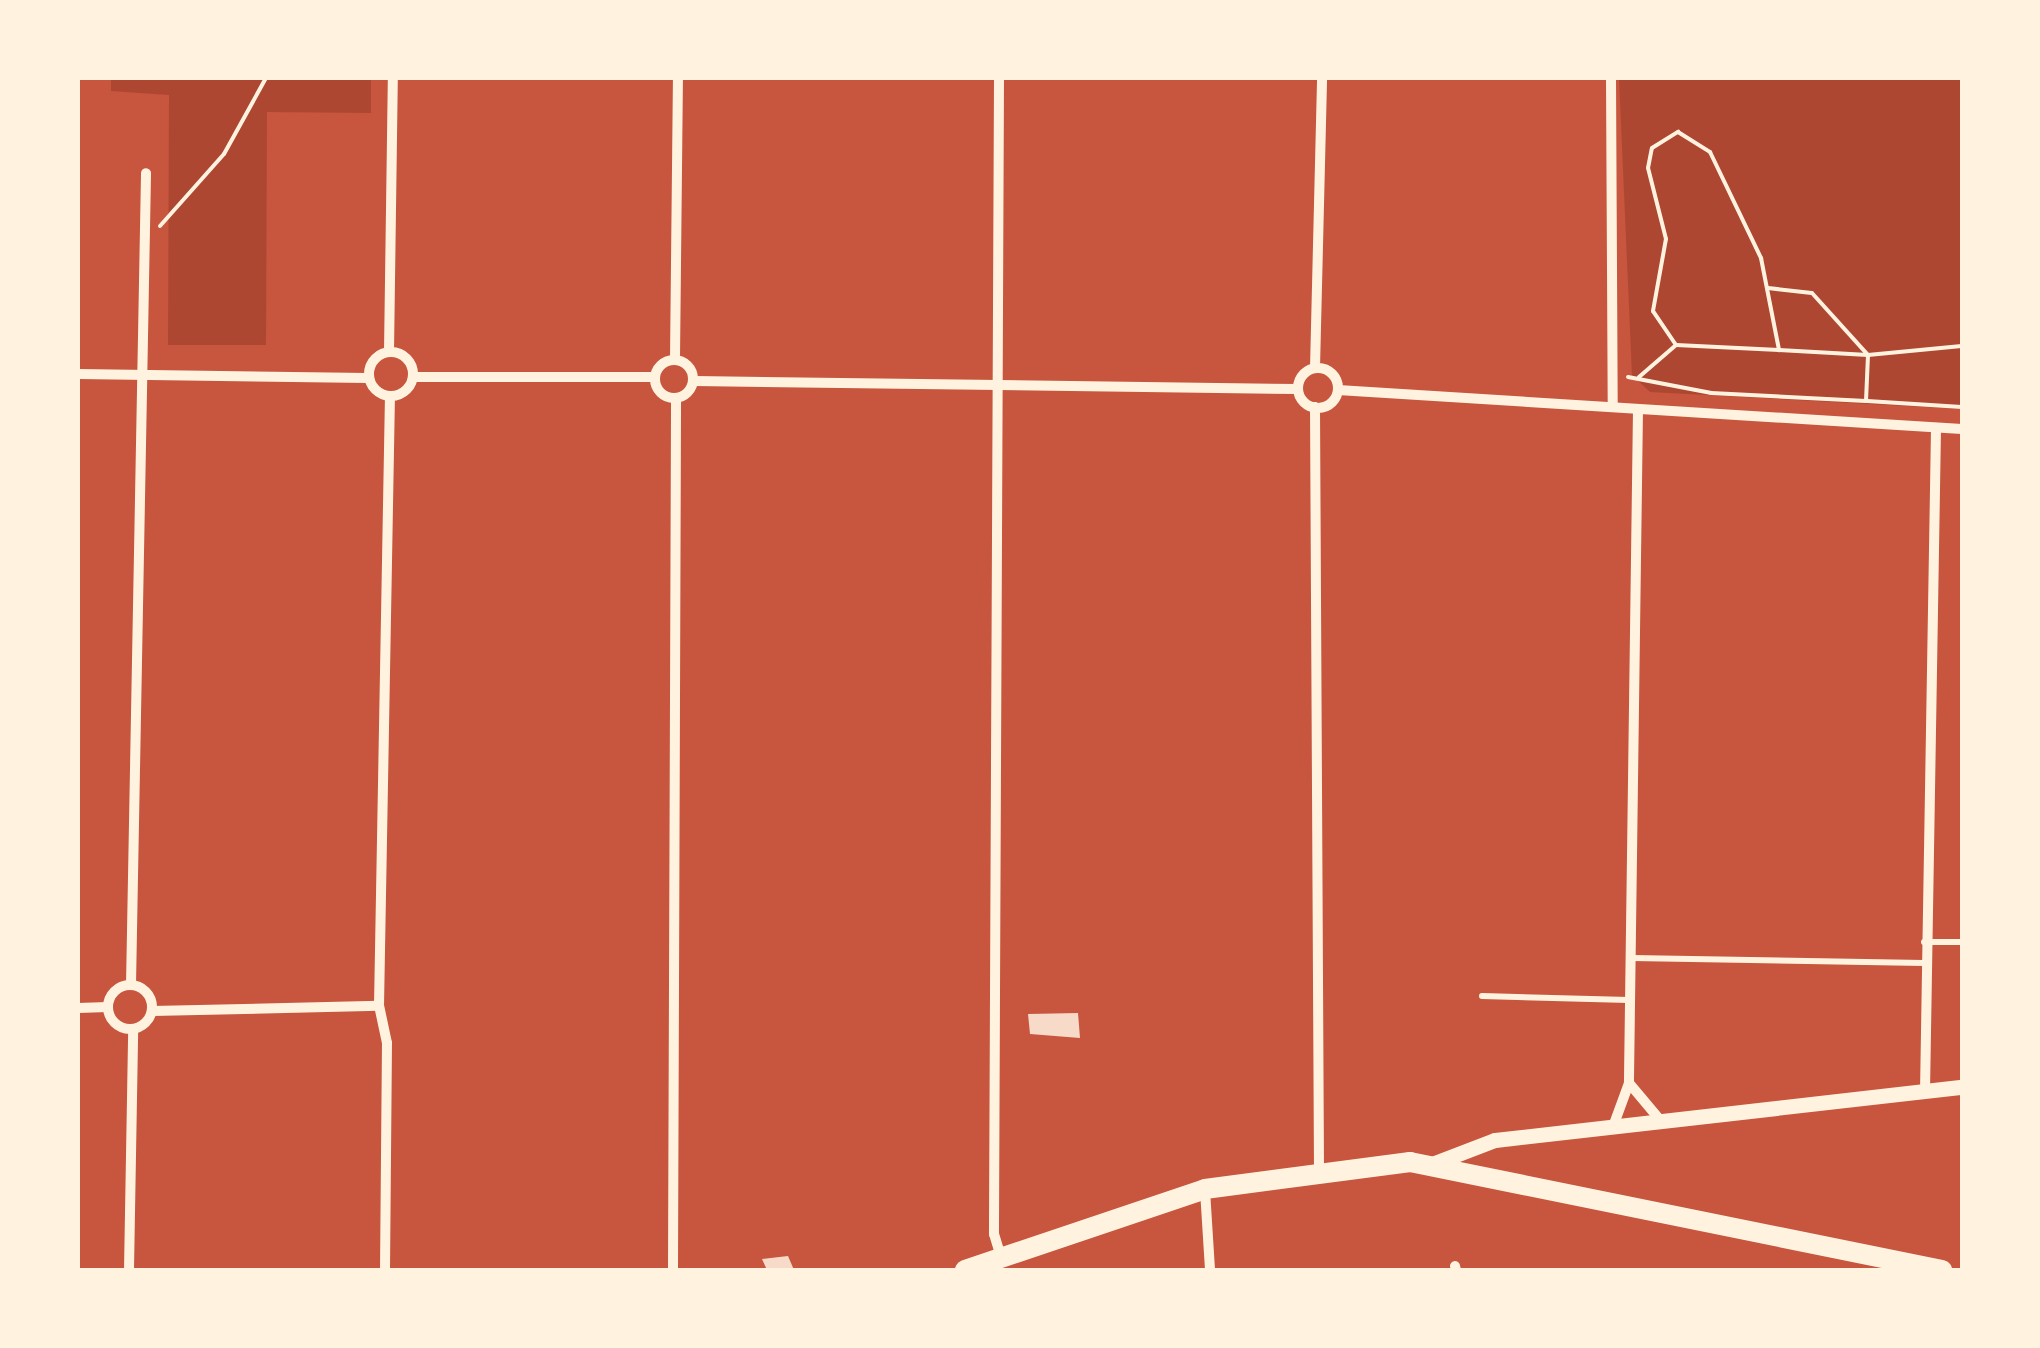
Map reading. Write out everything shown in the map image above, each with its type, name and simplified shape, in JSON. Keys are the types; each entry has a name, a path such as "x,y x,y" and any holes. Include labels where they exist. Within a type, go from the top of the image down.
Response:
{"main road":[{"path":"965,1270 1205,1189 1319,1170 1432,1164 1942,1270"}],"street":[{"path":"390,352 393,78"},
{"path":"678,78 675,359 694,381"},
{"path":"999,78 994,1234 1002,1258"},
{"path":"1298,389 1315,368 1322,78"},
{"path":"1610,78 1613,407"},
{"path":"146,173 138,235 132,986 152,1010"},
{"path":"368,378 374,360 390,352 406,358 413,377"},
{"path":"385,1270 387,1043 379,1006 390,396 413,377 654,377 675,359"},
{"path":"1315,368 1332,373 1338,390"},
{"path":"78,374 368,378 390,396"},
{"path":"654,377 676,398"},
{"path":"673,1270 676,398 694,381 999,380 1298,389 1315,408 1319,1170"},
{"path":"1315,408 1338,390 1962,429"},
{"path":"1614,1124 1629,1084 1638,409"},
{"path":"1924,1092 1936,428"},
{"path":"79,1008 108,1007 132,986"},
{"path":"129,1270 133,1030 152,1010 379,1006"},
{"path":"108,1007 116,1025 133,1030"},
{"path":"1629,1084 1666,1123"},
{"path":"1432,1164 1496,1140 1962,1087"},
{"path":"1205,1189 1210,1270"}],"lane":[{"path":"1924,942 1962,942"},
{"path":"1630,958 1924,963"},
{"path":"1482,996 1629,1000"}],"path":[{"path":"138,235 153,233 210,174 266,78"},
{"path":"1676,345 1653,311 1666,239 1648,168 1663,136 1678,132 1710,152 1768,288 1779,350"},
{"path":"1768,288 1812,293 1868,354 1866,401"},
{"path":"1639,378 1676,345 1868,354 1962,346"},
{"path":"1628,377 1711,393 1962,406"}],"shaded area":[{"path":"111,78 371,78 371,113 267,112 266,345 168,345 169,95 111,91"},
{"path":"1619,78 1962,78 1962,409 1650,392 1632,375"}],"building":[{"path":"1078,1013 1080,1038 1030,1034 1028,1014"},
{"path":"788,1256 794,1270 767,1270 762,1259"}]}
